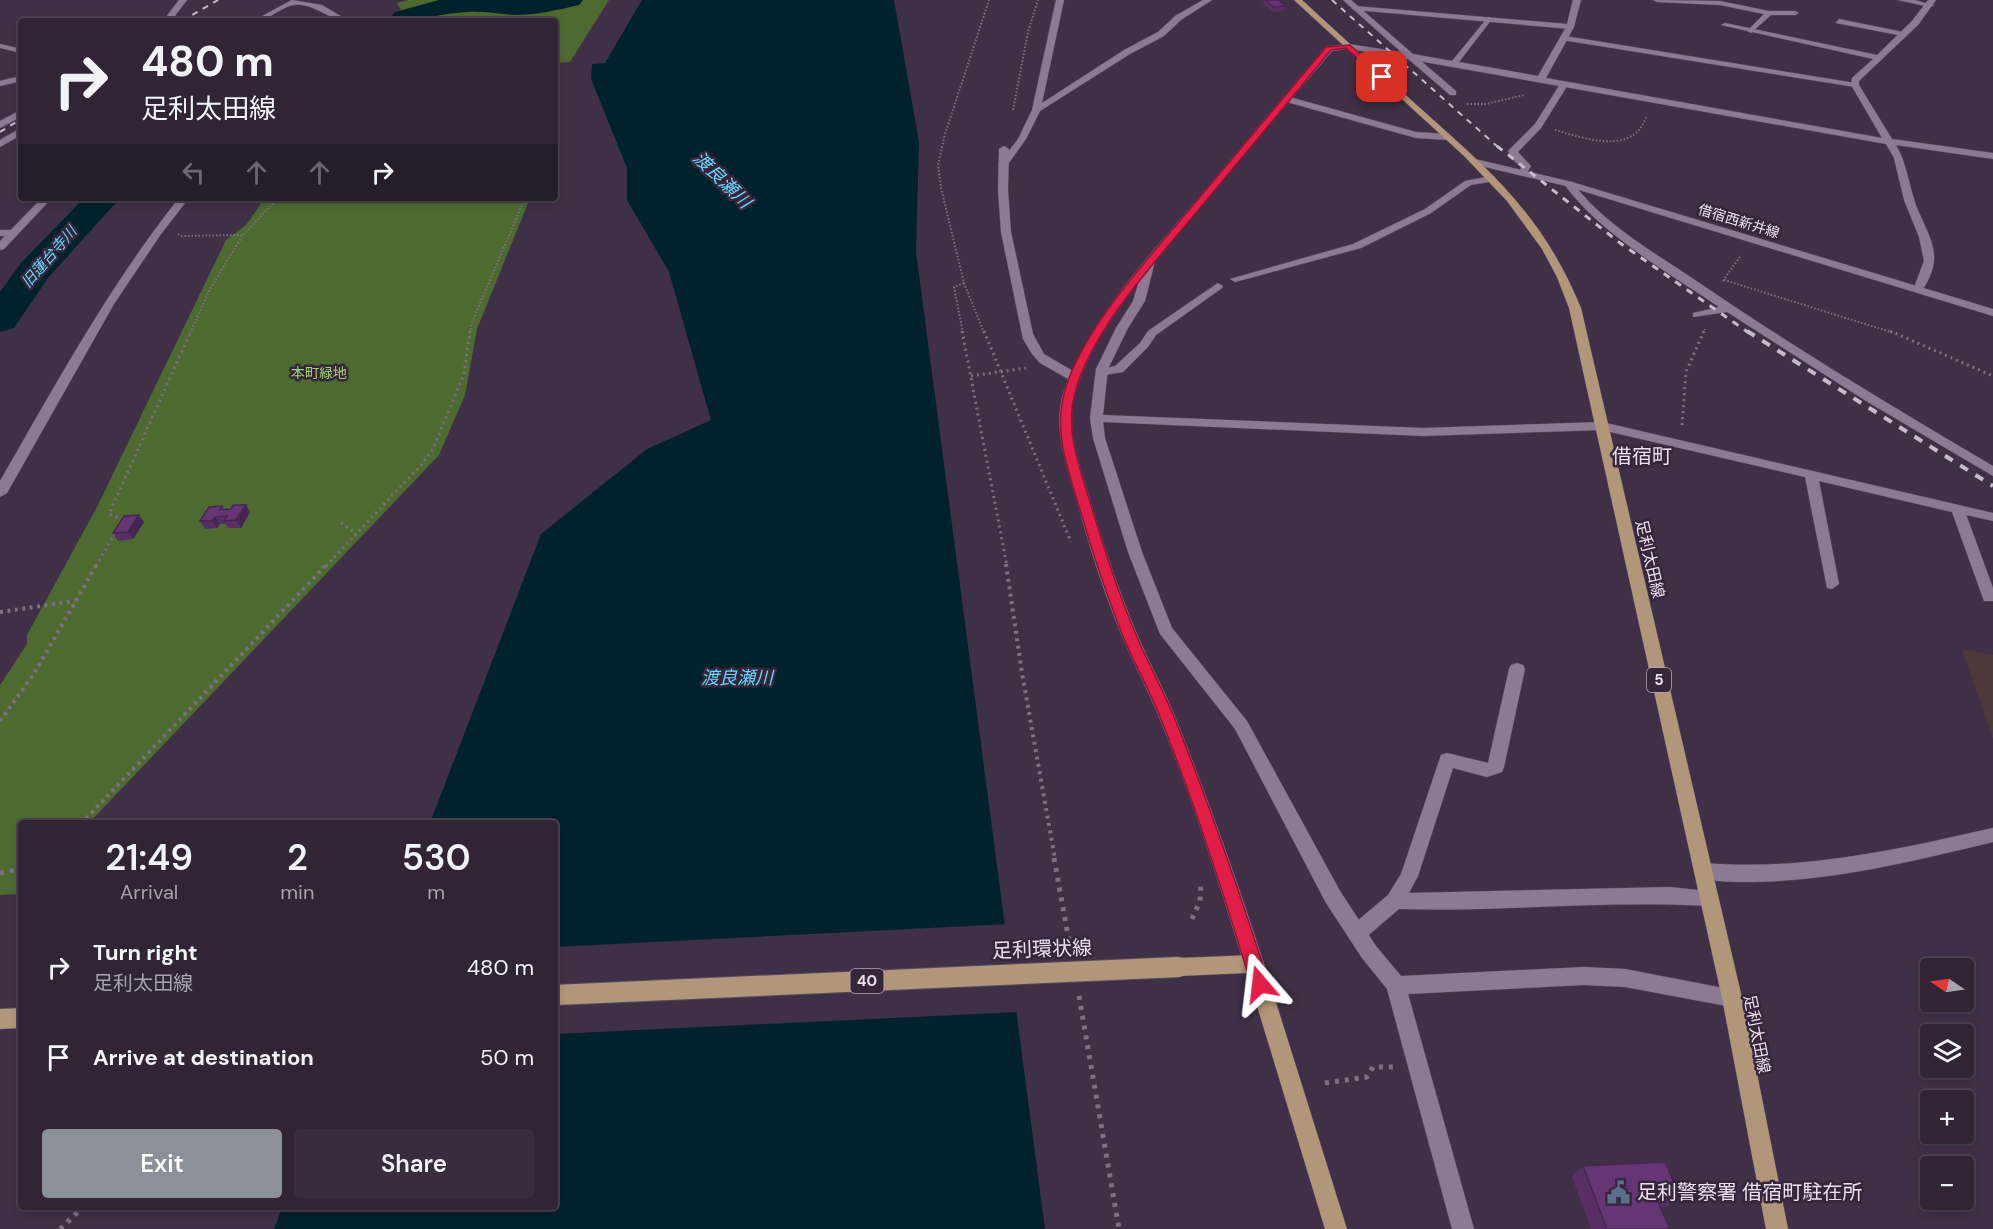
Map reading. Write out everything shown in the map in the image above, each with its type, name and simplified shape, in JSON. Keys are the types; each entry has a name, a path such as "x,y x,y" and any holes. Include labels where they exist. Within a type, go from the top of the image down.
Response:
{"main road":[{"name":"足利太田線","path":"1298,0 1492,179 1533,225 1554,256 1567,283 1575,308 1732,998 1778,1229"},
{"name":"足利環状線","path":"558,994 1254,964"},
{"path":"1254,964 1336,1229"},
{"path":"0,1019 18,1018"}],"street":[{"path":"168,18 183,0"},
{"path":"1003,165 1031,125 1060,0"},
{"path":"1036,110 1127,52 1161,34 1178,18 1208,0"},
{"path":"1347,0 1453,93"},
{"path":"1541,78 1565,38 1577,0"},
{"path":"1657,0 1720,3 1769,13 1795,13"},
{"path":"1902,0 1931,3"},
{"path":"263,18 295,2 319,7 339,18"},
{"path":"1918,290 1929,261 1924,237 1909,200 1899,158 1855,85 1855,80 1880,58 1931,3"},
{"path":"1355,8 1570,27"},
{"path":"1751,31 1769,13"},
{"path":"1454,63 1488,19"},
{"path":"1839,21 1903,34"},
{"path":"1725,25 1880,58"},
{"path":"1565,38 1855,85"},
{"path":"0,46 18,50"},
{"path":"1254,964 1225,871 1165,712 1115,602 1072,462 1065,431 1068,402 1074,377 1090,343 1150,261 1329,49 1348,46 1454,63 1888,141 1993,156"},
{"path":"0,84 18,79"},
{"path":"1523,172 1526,166 1513,155 1513,151 1538,126 1565,83"},
{"path":"1286,99 1416,135 1448,137"},
{"path":"0,125 18,115"},
{"path":"0,144 18,133"},
{"path":"1004,149 1005,225 1013,277 1029,337 1034,350 1047,364 1074,377"},
{"name":"借宿西新井線","path":"1475,162 1569,184 1993,313"},
{"path":"1234,279 1357,246 1428,211 1468,183 1492,179"},
{"path":"1569,184 1591,209 1728,308 1859,392 1993,472"},
{"path":"0,247 43,201"},
{"path":"0,493 117,291 149,243 182,201"},
{"path":"0,233 14,233"},
{"path":"1150,261 1139,301 1122,328 1102,373 1096,418 1099,438 1132,540 1165,630 1241,725 1333,897 1381,969 1396,986 1463,1229"},
{"path":"1102,373 1119,369 1144,345 1152,333 1218,286"},
{"path":"1697,315 1728,308"},
{"path":"1096,418 1423,432 1602,426 1993,517"},
{"path":"1811,476 1832,584"},
{"path":"1958,509 1989,597"},
{"path":"1357,933 1395,901 1409,876 1447,760 1487,770 1496,767 1517,669"},
{"path":"1702,871 1730,874 1811,871 1877,863 1993,835"},
{"path":"1395,901 1447,904 1602,895 1672,895 1709,898"},
{"path":"1396,986 1584,976 1625,978 1732,998"}],"path":[{"path":"1014,110 1029,32 1038,0"},
{"path":"1465,104 1486,104 1524,95 1534,82 1541,78"},
{"path":"1538,126 1603,141 1633,135 1638,131 1656,100"},
{"path":"123,519 109,514 210,289 243,235 275,201"},
{"path":"85,820 433,449 464,375 472,322 524,201"},
{"path":"178,234 182,236 243,235"},
{"path":"1751,239 1724,280 1893,332 1993,376"},
{"path":"964,282 954,287 1011,589 1022,673 1071,949"},
{"path":"1681,444 1686,372 1705,327 1697,315"},
{"path":"970,376 1047,364"},
{"path":"0,721 35,672 123,519 128,517"},
{"path":"341,523 356,533"},
{"path":"0,612 75,601"},
{"path":"0,873 18,870"},
{"path":"1077,984 1119,1229"},
{"path":"1325,1083 1367,1077 1373,1067 1395,1068"},
{"path":"60,1229 80,1210"}],"shaded area":[{"path":"1962,649 1993,655 1993,739"}],"green space":[{"path":"408,0 609,0 570,62 558,63 558,18 419,18 430,11 416,7 403,13 397,3"},
{"name":"本町緑地","path":"263,201 529,201 477,329 465,395 439,455 92,820 18,820 18,894 0,895 0,685 27,644 27,635 97,507 226,240 246,225"}],"water":[{"name":"渡良瀬川","path":"642,0 894,0 919,142 916,252 1045,1229 274,1229 281,1210 558,1210 558,820 431,820 541,534 647,449 711,420 669,272 627,200 627,168 591,79 592,64 605,63"}],"pier":[{"path":"1008,924 1019,1012 558,1034 558,947"}],"building":[{"path":"1266,0 1279,0 1285,6 1273,7"},
{"path":"233,505 246,505 236,520 224,521 227,516 215,517 212,521 200,521 209,507 222,506 220,510 231,509"},
{"path":"139,515 128,532 113,533 124,516"},
{"name":"足利警察署 借宿町駐在所","path":"1665,1162 1680,1196 1656,1197 1670,1229 1607,1229 1583,1166"}],"waterway":[{"name":"旧蓮台寺川","path":"404,17 446,6 471,4 516,7 570,0"},
{"name":"旧蓮台寺川","path":"0,320 34,271 100,201"}],"railway":[{"path":"187,18 218,0"},
{"path":"1332,0 1499,148"},
{"path":"0,132 18,121"},
{"path":"1497,146 1620,243 1749,333"},
{"path":"1747,331 1993,486"}],"place":[{"name":"足利警察署 借宿町駐在所","path":"1619,1192"}],"district":[{"name":"借宿町","path":"1642,456"}],"route":[{"path":"1260,984 1225,871 1165,712 1130,637 1104,571 1072,462 1065,431 1066,412 1074,377 1090,343 1105,322 1150,261 1326,52 1335,46 1348,46 1382,77"}]}
